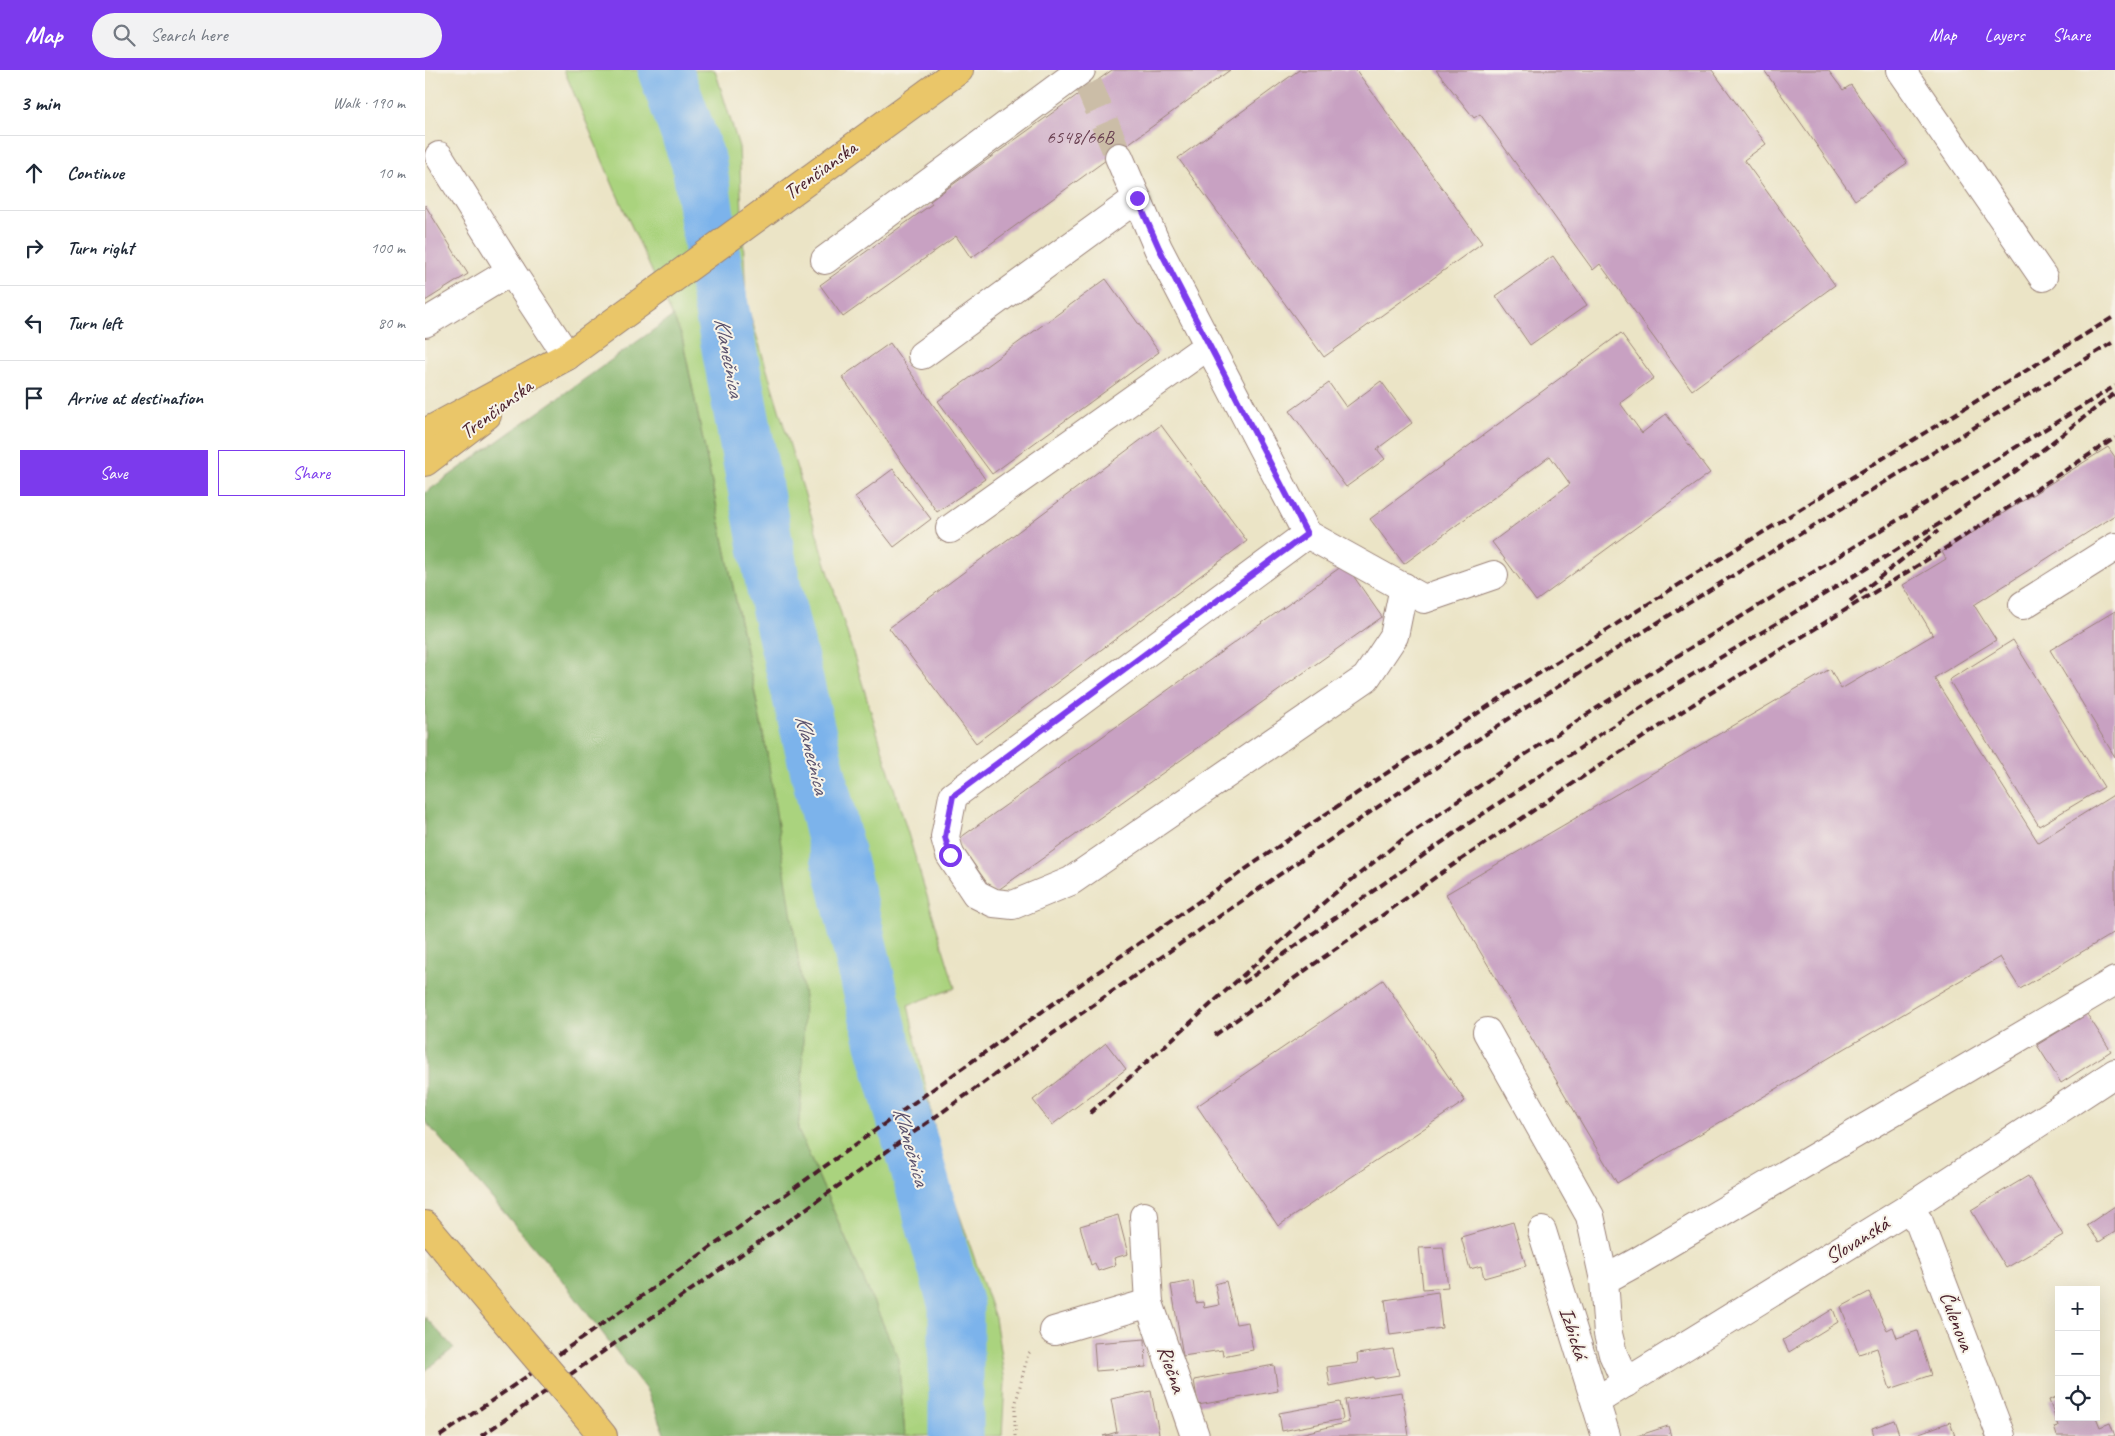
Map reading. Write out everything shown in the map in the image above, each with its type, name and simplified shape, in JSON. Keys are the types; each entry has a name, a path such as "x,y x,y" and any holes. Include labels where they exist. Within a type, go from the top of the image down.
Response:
{"main road":[{"name":"Trenčianska","path":"425,462 750,220 959,70"},
{"path":"425,433 567,356"},
{"path":"425,1225 603,1436"}],"street":[{"path":"1901,70 2043,277"},
{"path":"825,260 1084,75"},
{"path":"439,156 567,356"},
{"path":"1119,157 1159,248 1307,534 1424,599 1494,575"},
{"path":"922,355 1137,198"},
{"path":"425,323 511,271"},
{"path":"950,529 1209,345"},
{"path":"1307,534 953,796 945,837 950,855 976,894 994,903 1013,905 1071,881 1366,678 1394,636 1403,587"},
{"path":"2023,605 2115,547"},
{"path":"1603,1280 1644,1258 2115,981"},
{"path":"1487,1032 1590,1216 1603,1280 1608,1334 1613,1354 1626,1383"},
{"name":"Slovanská","path":"1596,1401 1907,1209 2115,1073"},
{"name":"Čulenova","path":"1907,1209 1919,1222 2001,1436"},
{"name":"Riečna","path":"1144,1216 1149,1303 1195,1436"},
{"name":"Izbická","path":"1542,1231 1606,1436"},
{"path":"1054,1331 1149,1303"}],"path":[{"path":"1015,1436 1015,1406 1028,1354 1054,1331"}],"green space":[{"path":"564,70 715,70 739,147 746,301 955,988 908,1005 943,1167 995,1318 1005,1382 1002,1436 905,1436 898,1358 798,1130 802,1088 767,753 682,337 615,190"},
{"path":"673,316 682,337 767,753 804,997 802,1088 798,1130 898,1358 905,1436 665,1436 647,1391 558,1275 425,1121 425,493"},
{"path":"425,1317 454,1348 425,1371"}],"building":[{"path":"1112,70 1230,70 971,258 956,236 843,317 820,285 932,204 930,201"},
{"path":"1299,70 1356,70 1482,243 1324,357 1178,158"},
{"path":"1436,70 1712,70 1766,144 1744,160 1835,285 1692,390 1600,264 1593,270 1480,114 1474,118"},
{"path":"1764,70 1828,70 1843,90 1851,85 1907,163 1855,200"},
{"path":"425,205 468,274 425,301"},
{"path":"1553,256 1587,305 1530,345 1496,296"},
{"path":"1106,279 1159,352 992,474 938,401"},
{"path":"1621,333 1654,378 1620,403 1642,433 1666,414 1710,473 1536,601 1492,542 1570,484 1550,456 1404,564 1370,519"},
{"path":"890,343 985,479 937,512 842,377"},
{"path":"1381,381 1412,423 1377,449 1385,459 1346,487 1290,411 1329,383 1346,407"},
{"path":"1161,425 1247,541 976,743 889,628"},
{"path":"2108,447 2115,457 2115,515 1974,605 1996,640 1934,678 2038,842 2115,794 2115,932 2020,989 2000,957 1617,1183 1446,894 1830,669 1841,689 1933,635 1903,585 1946,559 1942,552"},
{"path":"893,469 931,519 894,547 855,497"},
{"path":"1345,564 1382,617 994,893 957,840"},
{"path":"2115,611 2115,757 2050,650"},
{"path":"2013,640 2104,787 2039,826 1949,680"},
{"path":"1383,980 1465,1101 1278,1226 1197,1106"},
{"path":"2087,1014 2111,1051 2061,1083 2037,1045"},
{"path":"1106,1043 1126,1069 1052,1125 1033,1100"},
{"path":"2028,1176 2063,1235 2006,1268 1971,1210"},
{"path":"2115,1206 2115,1232 2099,1242 2087,1225"},
{"path":"1118,1215 1128,1254 1114,1258 1116,1265 1098,1271 1095,1263 1091,1265 1080,1226"},
{"path":"1513,1222 1526,1266 1484,1278 1481,1266 1470,1269 1461,1237"},
{"path":"1443,1247 1448,1287 1423,1289 1419,1248"},
{"path":"1193,1281 1196,1303 1203,1302 1204,1308 1219,1305 1215,1284 1226,1281 1236,1324 1248,1322 1253,1350 1223,1356 1222,1350 1183,1356 1171,1285"},
{"path":"1438,1292 1442,1328 1390,1335 1385,1300"},
{"path":"1869,1292 1887,1330 1893,1327 1897,1338 1917,1331 1931,1375 1890,1389 1877,1348 1859,1354 1841,1307"},
{"path":"1833,1309 1838,1322 1789,1352 1783,1340"},
{"path":"1145,1339 1146,1367 1096,1371 1094,1343"},
{"path":"1393,1349 1399,1375 1374,1379 1373,1377 1330,1386 1327,1367 1358,1363 1357,1354"},
{"path":"1274,1365 1278,1391 1198,1405 1194,1380"},
{"path":"1151,1391 1159,1434 1103,1436 1117,1432 1111,1399"},
{"path":"1402,1392 1409,1436 1292,1436 1349,1422 1345,1400"},
{"path":"2055,1398 2055,1417 2049,1400"},
{"path":"1340,1402 1343,1419 1282,1431 1279,1413"},
{"path":"1894,1420 1899,1434 1874,1436 1872,1428"},
{"path":"2056,1421 2098,1421 2100,1427 2110,1423 2115,1436 2057,1436 2054,1427 2058,1426"},
{"path":"1950,1422 1955,1436 1911,1436"},
{"path":"1668,1426 1671,1436 1637,1436"}],"waterway":[{"name":"Klanečnica","path":"665,70 699,163 719,295 774,589 883,1043 956,1306 956,1436"}],"tunnel":[{"path":"1088,84 1119,157"}],"railway":[{"path":"440,1436 557,1356 1135,946 1369,785 1646,605 2115,316"},
{"path":"481,1436 1107,995 1486,734 1641,633 2115,341"},
{"path":"1090,1113 1329,898 1403,839 1523,756 1674,658 2115,386"},
{"path":"2013,473 2115,393"},
{"path":"1215,1035 1440,874 1596,768 1709,694 1938,553 2115,438"},
{"path":"1243,983 1465,826 1605,731 1682,681 1939,524 2018,469"},
{"path":"1850,601 1938,531"}],"route":[{"path":"950,855 945,837 953,796 1307,534 1159,248 1137,198"}]}
